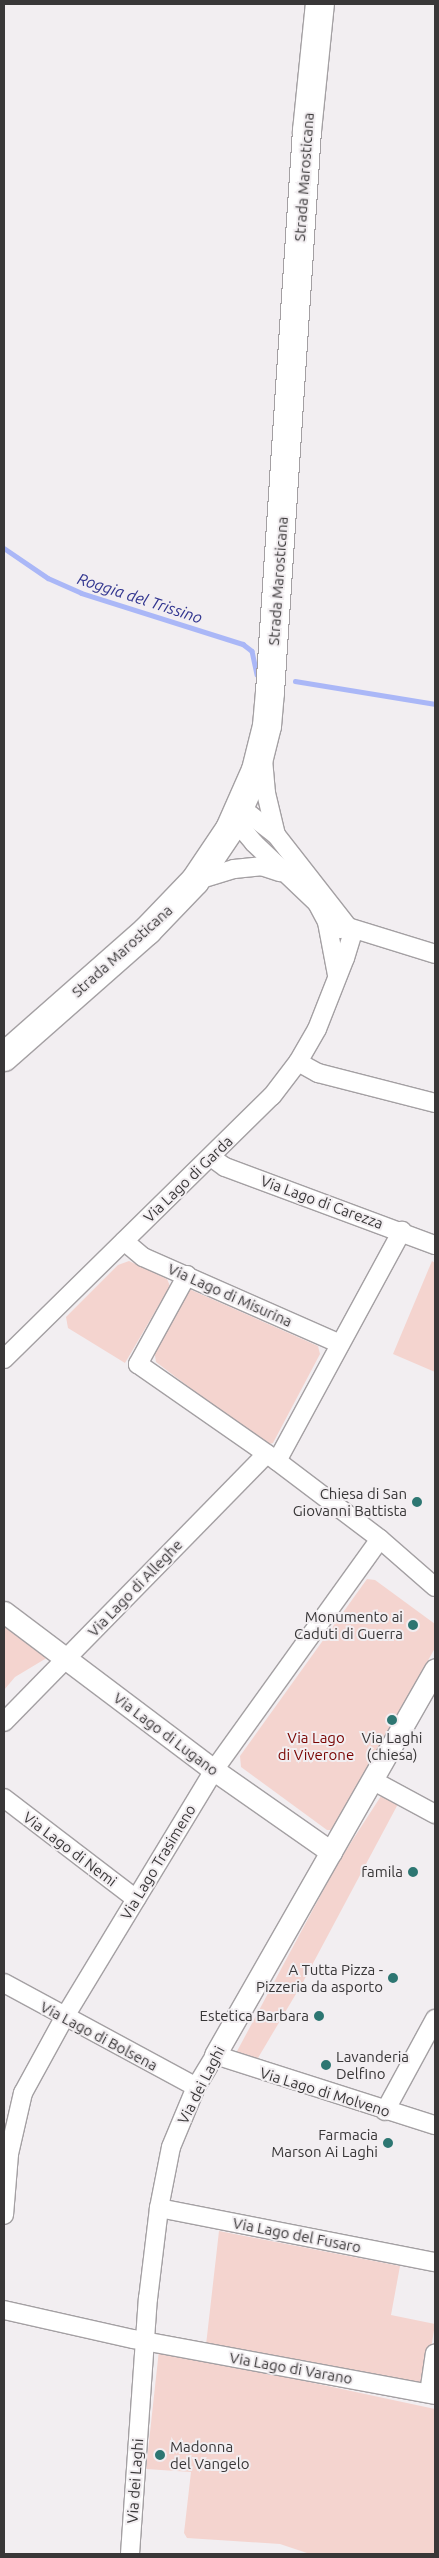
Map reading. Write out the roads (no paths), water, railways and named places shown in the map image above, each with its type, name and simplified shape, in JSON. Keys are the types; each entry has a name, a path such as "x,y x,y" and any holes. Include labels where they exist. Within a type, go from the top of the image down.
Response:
{"main road":[{"name":"Strada Marosticana","path":"4,1057 147,931 195,880 220,847 237,815 262,746 270,692 307,132 320,4"}],"street":[{"path":"262,746 266,793 276,835"},
{"path":"337,975 330,934 317,903 283,874 244,832 237,815 250,816 276,835 348,927 435,954"},
{"path":"195,880 234,868 260,866 283,874"},
{"path":"330,934 348,927"},
{"name":"Via Lago di Garda","path":"4,1359 272,1096 298,1062 317,1029 352,935 348,927"},
{"path":"298,1062 318,1073 435,1103"},
{"name":"Via Lago di Carezza","path":"211,1157 225,1167 435,1244"},
{"name":"Via Lago di Alleghe","path":"4,1722 66,1658 272,1458 340,1344 402,1231"},
{"name":"Via Lago di Misurina","path":"124,1241 143,1257 340,1344"},
{"path":"187,1275 138,1364 272,1458 380,1539 435,1587"},
{"name":"Via Lago Trasimeno","path":"4,2215 6,2152 23,2093 64,2018 214,1770 380,1539"},
{"name":"Via Lago di Lugano","path":"4,1612 214,1770 331,1852"},
{"name":"Via dei Laghi","path":"130,2554 146,2342 159,2208 171,2146 196,2087 435,1669"},
{"path":"372,1780 435,1814"},
{"name":"Via Lago di Nemi","path":"4,1798 136,1899"},
{"name":"Via Lago di Bolsena","path":"4,1983 64,2018 196,2087"},
{"path":"384,2111 435,2019"},
{"name":"Via Lago di Molveno","path":"215,2055 384,2111 435,2125"},
{"name":"Via Lago del Fusaro","path":"159,2208 435,2262"},
{"name":"Via Lago di Varano","path":"4,2310 146,2342 432,2394"},
{"path":"432,2394 435,2353"}],"waterway":[{"name":"Roggia del Trissino","path":"4,548 48,578 81,593 243,644 252,651 257,674"},
{"name":"Roggia del Trissino","path":"295,681 435,704"}],"place":[{"name":"Chiesa di San Giovanni Battista","path":"417,1502"},
{"name":"Monumento ai Caduti di Guerra","path":"413,1625"},
{"name":"Via Laghi (chiesa)","path":"392,1720"},
{"name":"famila","path":"413,1872"},
{"name":"A Tutta Pizza - Pizzeria da asporto","path":"393,1978"},
{"name":"Estetica Barbara","path":"319,2016"},
{"name":"Lavanderia Delfino","path":"326,2065"},
{"name":"Farmacia Marson Ai Laghi","path":"388,2143"},
{"name":"Madonna del Vangelo","path":"160,2455"}],"park label":[{"name":"Via Lago di Viverone","path":"316,1746"}]}
